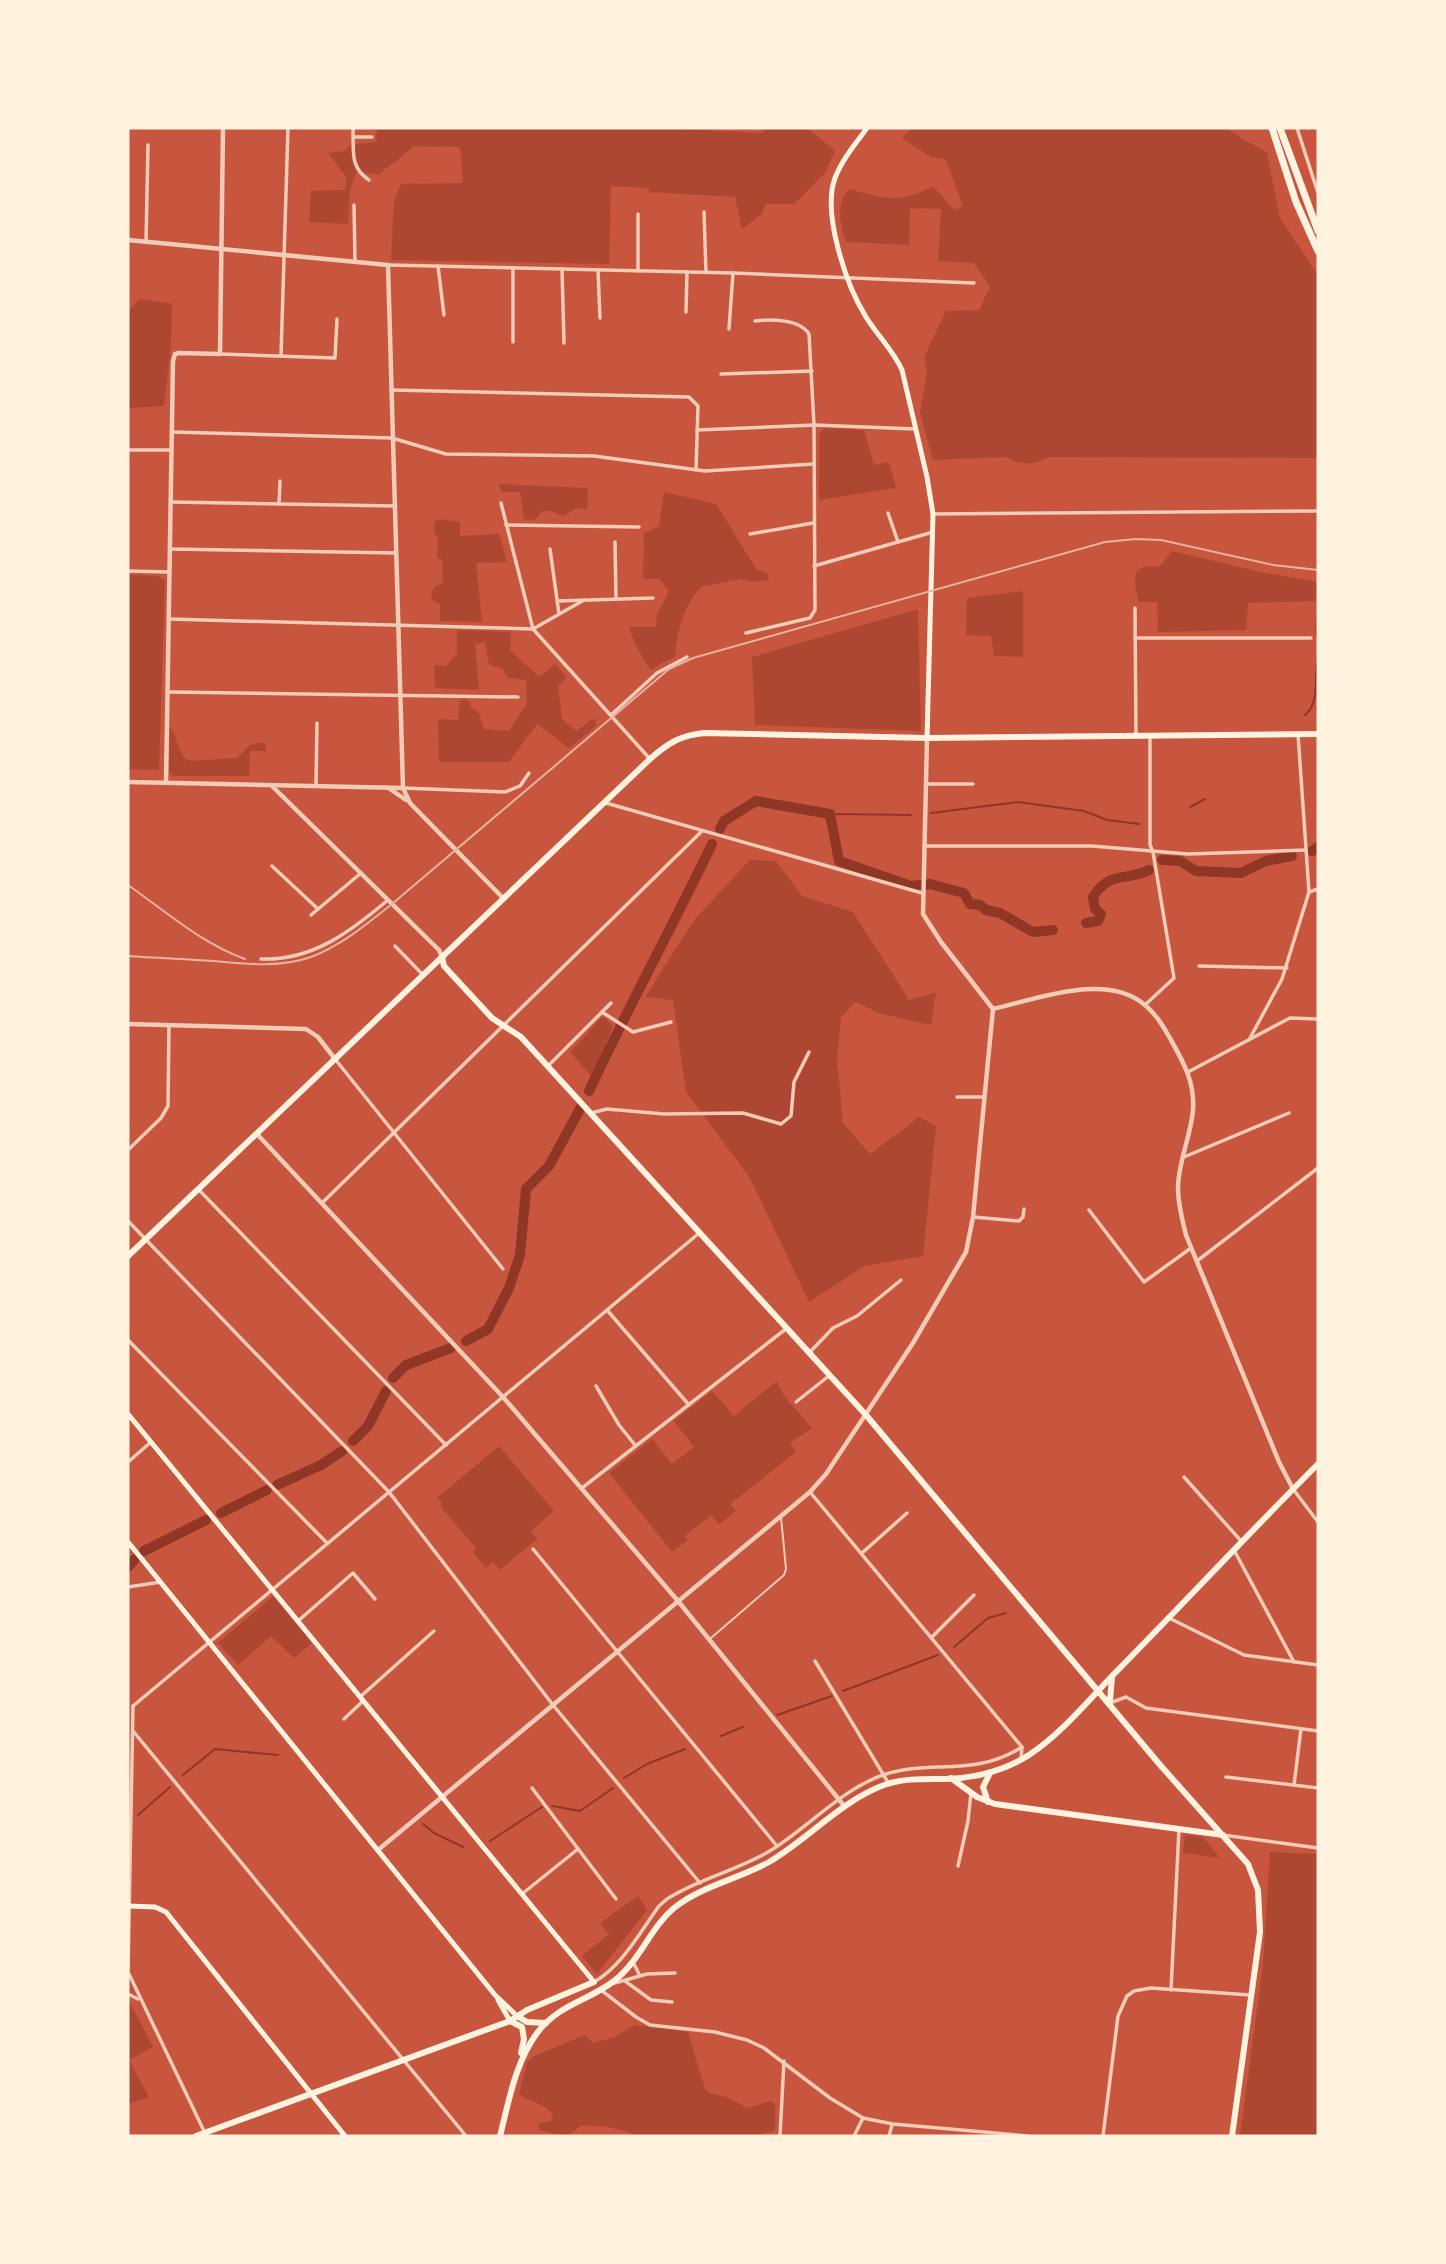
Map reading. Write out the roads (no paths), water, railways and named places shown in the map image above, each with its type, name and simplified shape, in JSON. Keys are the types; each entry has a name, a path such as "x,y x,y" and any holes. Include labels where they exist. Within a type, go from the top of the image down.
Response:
{"highway":[{"path":"1272,128 1296,202 1318,251"},
{"path":"1281,128 1318,231"}],"main road":[{"path":"867,128 840,168 830,198 833,228 848,277 865,316 895,356 902,370 933,514 927,738"},
{"path":"128,1256 604,802 673,740 705,733 927,738 1318,734"},
{"path":"442,957 444,966 452,975 492,1018 522,1037 866,1415 1201,1812 1248,1864 1258,1890 1260,1932 1232,2136"},
{"path":"128,1414 594,1982"},
{"path":"520,2062 528,2046 546,2023 565,2007 610,1984 633,1961 663,1919 677,1906 770,1861 869,1793 889,1784 910,1779 990,1773 1021,1760 1046,1742 1318,1464"},
{"path":"128,1542 495,1994 517,2016 531,2023 546,2023"},
{"path":"1110,1703 1112,1676"},
{"path":"988,1802 983,1787 990,1773"},
{"path":"951,1778 988,1802 1223,1835"},
{"path":"1193,1831 1203,1824 1201,1812"},
{"path":"129,1906 155,1907 166,1912 345,2136"},
{"path":"591,1994 594,1982"},
{"path":"196,2136 510,2021 594,1982"},
{"path":"495,1994 510,2021 522,2027 524,2032 520,2062 500,2136"}],"street":[{"path":"220,354 223,128"},
{"path":"281,356 288,128"},
{"path":"353,128 354,163 361,175 369,180"},
{"path":"1297,128 1318,193"},
{"path":"353,137 372,137"},
{"path":"146,242 148,145"},
{"path":"354,205 355,262"},
{"path":"704,212 706,272"},
{"path":"638,214 638,271"},
{"path":"128,240 388,265 706,272 974,283"},
{"path":"388,265 403,788 410,803"},
{"path":"438,266 444,315"},
{"path":"513,268 513,342"},
{"path":"562,269 564,343"},
{"path":"598,270 600,318"},
{"path":"686,312 687,272"},
{"path":"729,329 733,273"},
{"path":"166,783 173,362 176,355 335,358 337,318"},
{"path":"746,633 814,615 814,425 809,334 803,327 779,321 755,321"},
{"path":"721,374 812,371"},
{"path":"391,390 683,395 696,402 696,470"},
{"path":"697,430 814,425 915,429"},
{"path":"172,432 392,438 446,454 594,456 696,470 813,464"},
{"path":"128,450 171,450"},
{"path":"279,504 280,481"},
{"path":"170,502 395,506"},
{"path":"501,503 533,629 650,759"},
{"path":"933,514 1318,512"},
{"path":"888,513 898,542"},
{"path":"750,534 813,523"},
{"path":"506,525 639,527"},
{"path":"814,566 933,532"},
{"path":"615,542 616,599"},
{"path":"170,549 396,553"},
{"path":"550,549 559,614"},
{"path":"128,570 169,572"},
{"path":"558,601 653,598"},
{"path":"169,619 533,629 584,600"},
{"path":"1135,608 1136,736"},
{"path":"1135,638 1311,638"},
{"path":"611,715 657,673 687,657"},
{"path":"167,692 518,697"},
{"path":"316,786 317,723"},
{"path":"1249,1040 1278,988 1309,892 1298,734"},
{"path":"1145,1005 1174,978 1150,845 1150,736"},
{"path":"378,1850 810,1492 826,1474 866,1415 926,1323 962,1261 969,1244 974,1217 993,1009 925,919 922,890 927,738"},
{"path":"128,782 505,792 520,786 529,773"},
{"path":"926,784 973,784"},
{"path":"271,785 439,950 442,957"},
{"path":"287,800 288,791 293,786"},
{"path":"385,788 410,803 503,898"},
{"path":"604,802 922,890"},
{"path":"322,1203 702,831"},
{"path":"924,846 1083,846 1188,854 1306,850"},
{"path":"272,866 318,909"},
{"path":"311,915 361,873"},
{"path":"1309,892 1318,890"},
{"path":"261,959 285,958 327,944 352,929 388,900"},
{"path":"396,946 423,975"},
{"path":"1199,966 1286,968"},
{"path":"993,1009 1094,988 1116,991 1145,1005 1164,1028 1188,1072 1192,1088 1193,1113 1178,1186 1180,1214 1191,1248 1279,1462 1293,1489 1318,1522"},
{"path":"548,1066 611,1003"},
{"path":"602,1012 627,1030 639,1032 671,1022"},
{"path":"1188,1072 1290,1018 1318,1019"},
{"path":"128,1024 306,1029 318,1037 503,1269"},
{"path":"128,1150 161,1118 167,1106 169,1025"},
{"path":"591,1113 607,1110 664,1114 743,1113 781,1124 789,1119 792,1113 794,1082 809,1052"},
{"path":"957,1097 984,1097"},
{"path":"1184,1157 1289,1112"},
{"path":"257,1134 503,1397 678,1601 846,1808"},
{"path":"1197,1261 1318,1168"},
{"path":"198,1189 446,1445"},
{"path":"974,1217 1019,1221 1023,1217 1024,1209"},
{"path":"1089,1210 1144,1282 1191,1248"},
{"path":"128,1222 389,1492 553,1705 699,1882"},
{"path":"205,2133 128,1973 130,1769 133,1731 131,1706 700,1232"},
{"path":"809,1352 833,1328 853,1319 901,1280"},
{"path":"607,1310 689,1405"},
{"path":"582,1488 787,1328"},
{"path":"128,1340 328,1544"},
{"path":"796,1402 830,1375"},
{"path":"596,1386 635,1446"},
{"path":"128,1462 151,1442"},
{"path":"1184,1477 1242,1542"},
{"path":"810,1492 1022,1747 1021,1760"},
{"path":"862,1553 907,1513"},
{"path":"533,1549 777,1846"},
{"path":"1234,1550 1294,1662"},
{"path":"298,1621 353,1573 375,1599"},
{"path":"128,1587 161,1582"},
{"path":"932,1637 974,1595"},
{"path":"1169,1617 1237,1653 1318,1665"},
{"path":"344,1718 434,1631"},
{"path":"815,1661 889,1784"},
{"path":"1110,1703 1126,1697 1135,1704 1146,1707 1318,1731"},
{"path":"1294,1785 1300,1728"},
{"path":"133,1731 466,2136"},
{"path":"594,1982 617,1963 659,1906 699,1882 777,1846 865,1783 907,1770 975,1765 1000,1758 1022,1747"},
{"path":"1226,1777 1318,1788"},
{"path":"532,1788 616,1899"},
{"path":"958,1866 971,1793"},
{"path":"1171,1990 1179,1829"},
{"path":"1223,1835 1318,1848"},
{"path":"522,1894 578,1849"},
{"path":"633,1961 640,1976"},
{"path":"610,1984 640,1976 675,1973"},
{"path":"625,1981 651,2000 673,2002"},
{"path":"1103,2136 1118,2016 1127,1996 1141,1989 1253,1996"},
{"path":"601,1990 646,2023 735,2037 764,2048 830,2098 863,2118 893,2124 1027,2136"},
{"path":"128,1994 140,2000"},
{"path":"780,2136 784,2061"},
{"path":"854,2136 863,2118"},
{"path":"889,2136 893,2124"}],"lane":[{"path":"709,1639 784,1576 786,1569 781,1516"}],"waterway":[{"path":"1305,715 1315,696 1318,658"},
{"path":"1190,807 1205,799"},
{"path":"720,829 724,821 756,801 830,814 839,861 911,886 930,884 964,893 970,904 1000,913 1033,932 1053,930"},
{"path":"931,813 1018,802 1084,811 1107,820 1139,824"},
{"path":"830,814 911,815"},
{"path":"589,1091 712,844"},
{"path":"1312,851 1318,847"},
{"path":"1162,860 1180,861 1196,871 1241,873 1266,861 1292,856"},
{"path":"1086,923 1098,921 1101,914 1095,909 1093,897 1106,883 1149,870"},
{"path":"466,1341 488,1329 509,1288 520,1255 526,1189 549,1166 581,1107"},
{"path":"393,1378 406,1365 451,1348"},
{"path":"353,1441 368,1426 386,1391"},
{"path":"277,1485 321,1465 342,1451"},
{"path":"221,1513 267,1490"},
{"path":"144,1551 206,1520"},
{"path":"128,1567 135,1559"},
{"path":"954,1647 988,1618 1006,1613"},
{"path":"843,1691 938,1655"},
{"path":"777,1715 832,1696"},
{"path":"721,1736 743,1727"},
{"path":"183,1775 215,1749 278,1755"},
{"path":"624,1778 647,1764 685,1749"},
{"path":"138,1815 170,1787"},
{"path":"552,1806 580,1811 613,1788"},
{"path":"490,1841 542,1807"},
{"path":"423,1824 434,1833 463,1847"}],"railway":[{"path":"128,956 275,964 311,957 333,946 354,934 392,904 669,669 693,658 1105,542 1161,540 1273,565 1318,570"},
{"path":"128,885 198,935 245,959"}]}
